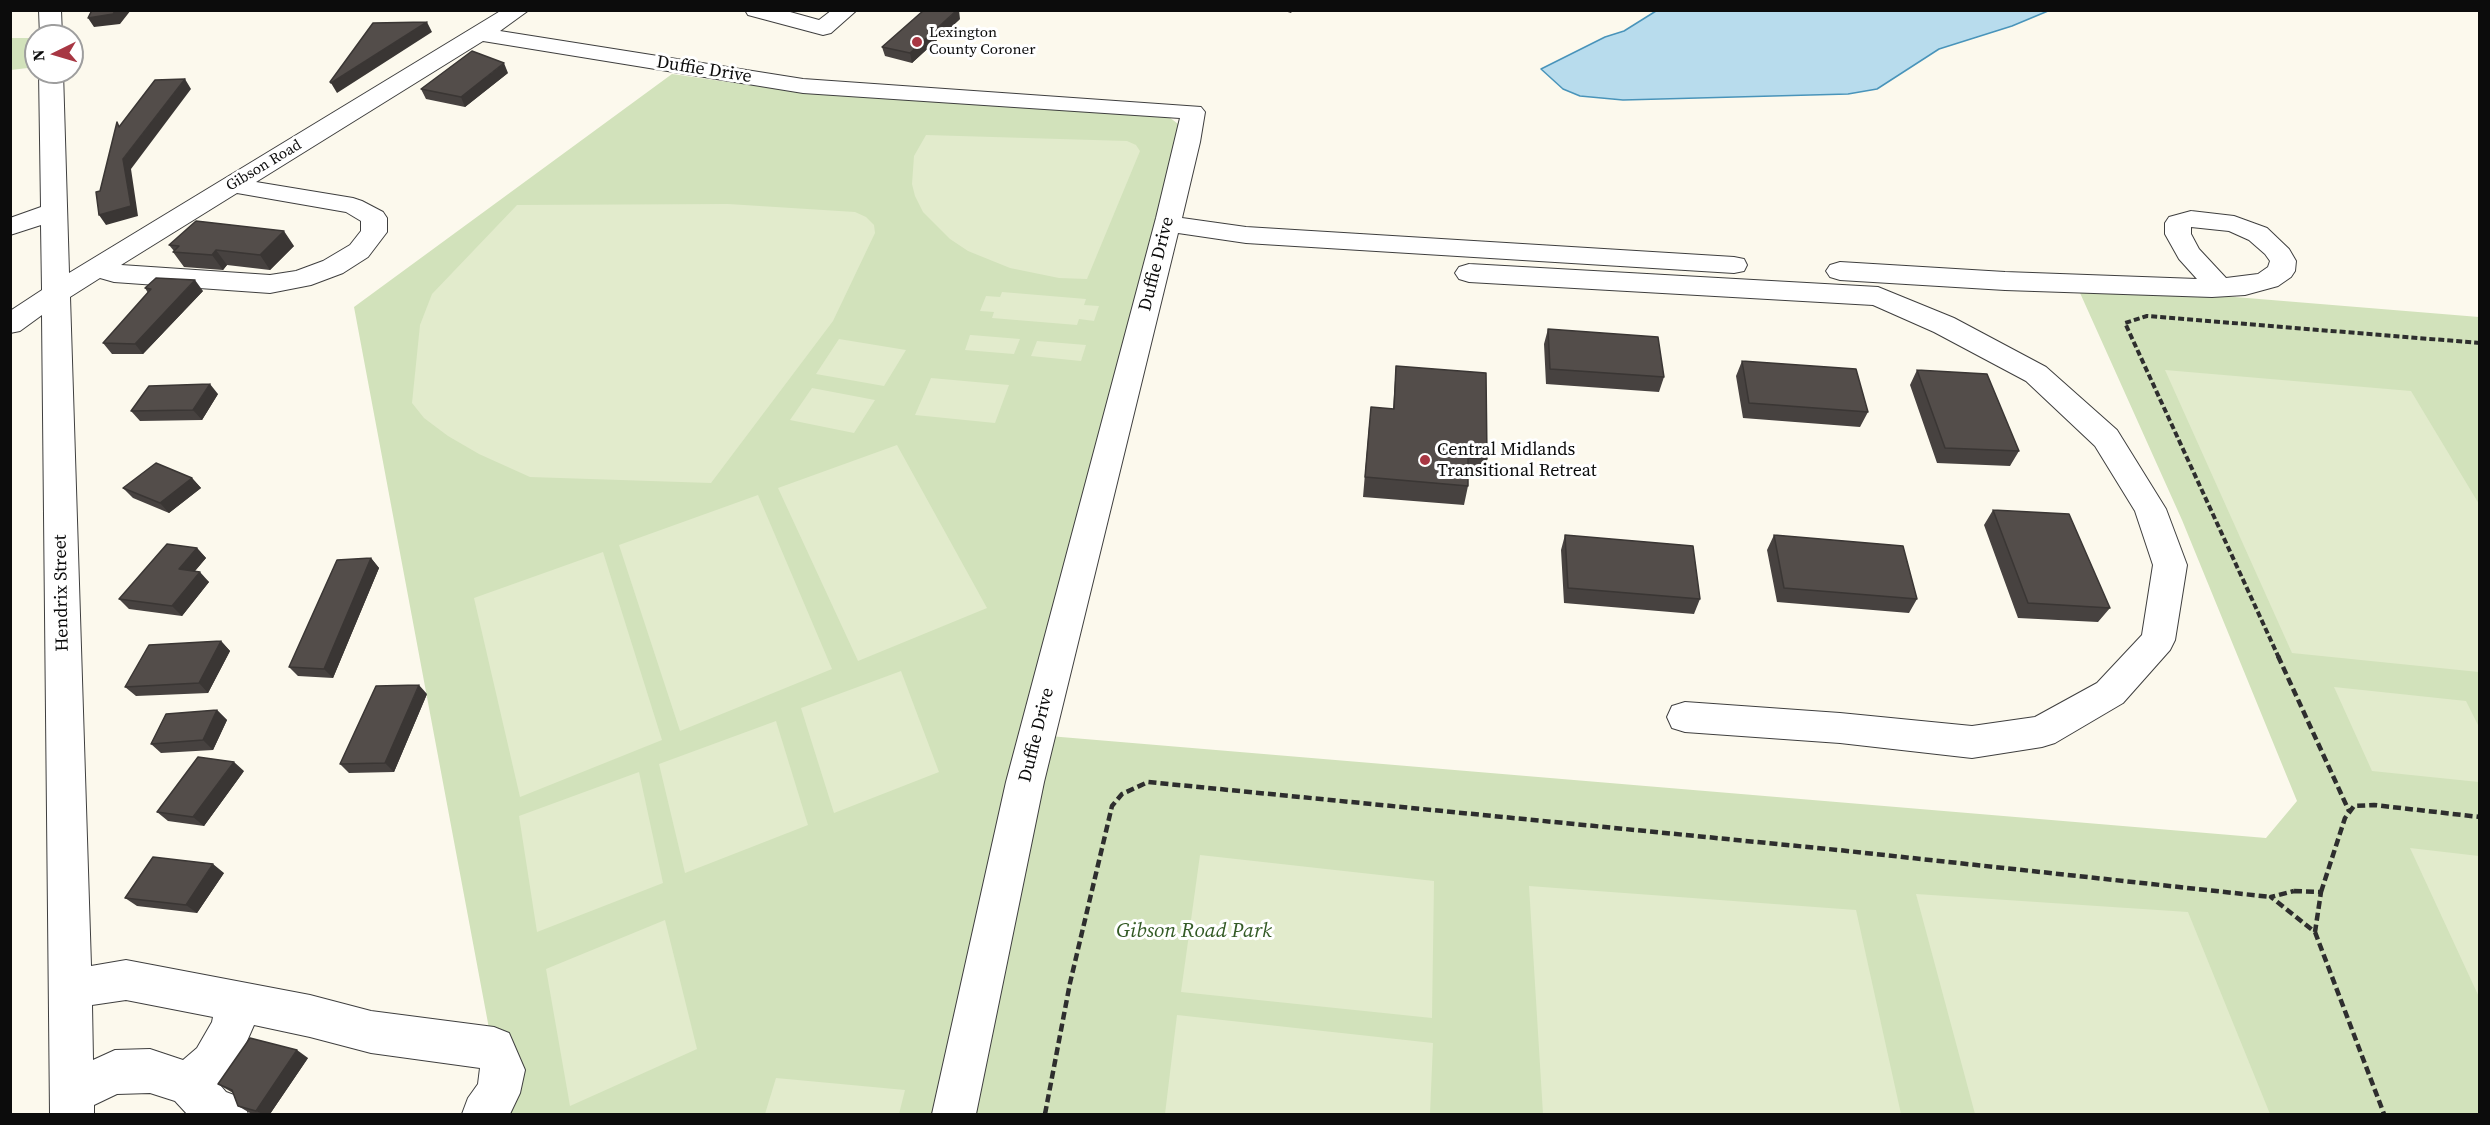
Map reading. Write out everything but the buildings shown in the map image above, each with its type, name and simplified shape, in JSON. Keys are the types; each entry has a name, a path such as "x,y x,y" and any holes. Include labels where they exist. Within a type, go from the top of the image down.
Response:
{"street":[{"name":"Gibson Road","path":"10,324 56,293 518,10"},
{"path":"756,10 823,28 846,10"},
{"name":"Duffie Drive","path":"480,34 803,86 1193,112 1168,224 1025,782 954,1114"},
{"name":"Hendrix Street","path":"51,84 71,991 71,1104"},
{"path":"97,268 114,273 270,284 301,279 333,267 359,251 374,232 374,218 353,207 232,185"},
{"path":"10,227 54,211"},
{"path":"1168,224 1246,235 1314,240 2005,281 2212,288"},
{"path":"1469,273 1878,296 1944,325 2036,374 2106,438 2150,509 2170,565 2158,640 2110,693 2042,732 1972,742 1840,728 1685,717"},
{"path":"71,991 101,983 126,980 310,1016 371,1032 494,1048 503,1070 498,1093 484,1114"},
{"path":"189,1084 212,1063 225,1042 233,1025 237,1001"},
{"path":"71,1104 115,1072 150,1071 189,1084 212,1109 226,1114"}],"path":[{"path":"2349,811 2125,323 2147,316 2480,344"},
{"path":"1044,1114 1070,983 1112,806 1122,794 1148,782 1780,844 2271,897 2294,891 2321,892"},
{"path":"2384,1114 2315,932 2321,892 2349,811 2354,806 2480,817"},
{"path":"2271,897 2315,932"}],"green space":[{"path":"10,38 24,38 24,68 11,70"},
{"path":"672,74 805,93 1169,117 1182,127 1008,790 935,1114 505,1114 354,307"},
{"path":"926,135 1127,141 1136,145 1140,151 1087,279 1059,278 1010,268 968,251 950,239 923,212 912,184 914,156"},
{"path":"728,204 855,212 866,217 874,225 875,233 833,321 711,483 530,477 479,454 448,436 424,418 412,403 420,325 432,294 517,205"},
{"name":"Gibson Road Park","path":"2076,284 2479,317 2479,1114 974,1114 1037,735 2266,838 2297,801 2182,520"},
{"path":"1002,292 1086,299 1084,305 1099,306 1094,321 1079,319 1077,325 992,318 994,312 980,311 986,296 1000,297"},
{"path":"970,335 1020,339 1014,354 965,350"},
{"path":"839,339 906,350 884,386 816,374"},
{"path":"1037,341 1086,345 1081,361 1031,356"},
{"path":"2165,370 2411,391 2479,504 2479,672 2292,653"},
{"path":"931,378 1009,385 995,423 915,415"},
{"path":"812,388 875,400 854,433 790,420"},
{"path":"897,445 987,608 858,661 778,488"},
{"path":"758,495 832,669 680,731 619,545"},
{"path":"603,552 662,740 520,797 474,598"},
{"path":"901,671 939,772 834,813 801,708"},
{"path":"2334,687 2466,701 2479,727 2479,782 2372,771"},
{"path":"776,721 808,825 685,873 659,764"},
{"path":"639,772 663,883 537,932 519,816"},
{"path":"2410,848 2479,856 2479,997"},
{"path":"1200,855 1434,881 1432,1018 1181,992"},
{"path":"1529,886 1856,910 1901,1114 1543,1114"},
{"path":"1916,894 2188,912 2270,1114 1975,1114"},
{"path":"665,920 697,1049 570,1106 546,969"},
{"path":"1177,1015 1433,1043 1430,1114 1165,1114"},
{"path":"776,1078 905,1090 899,1114 765,1114"}],"water":[{"path":"1656,11 2048,11 2012,26 1939,49 1877,89 1848,94 1623,100 1580,96 1563,89 1541,69 1605,37 1624,31"}],"place":[{"name":"Lexington County Coroner","path":"917,42"},
{"name":"Central Midlands Transitional Retreat","path":"1425,460"}]}
